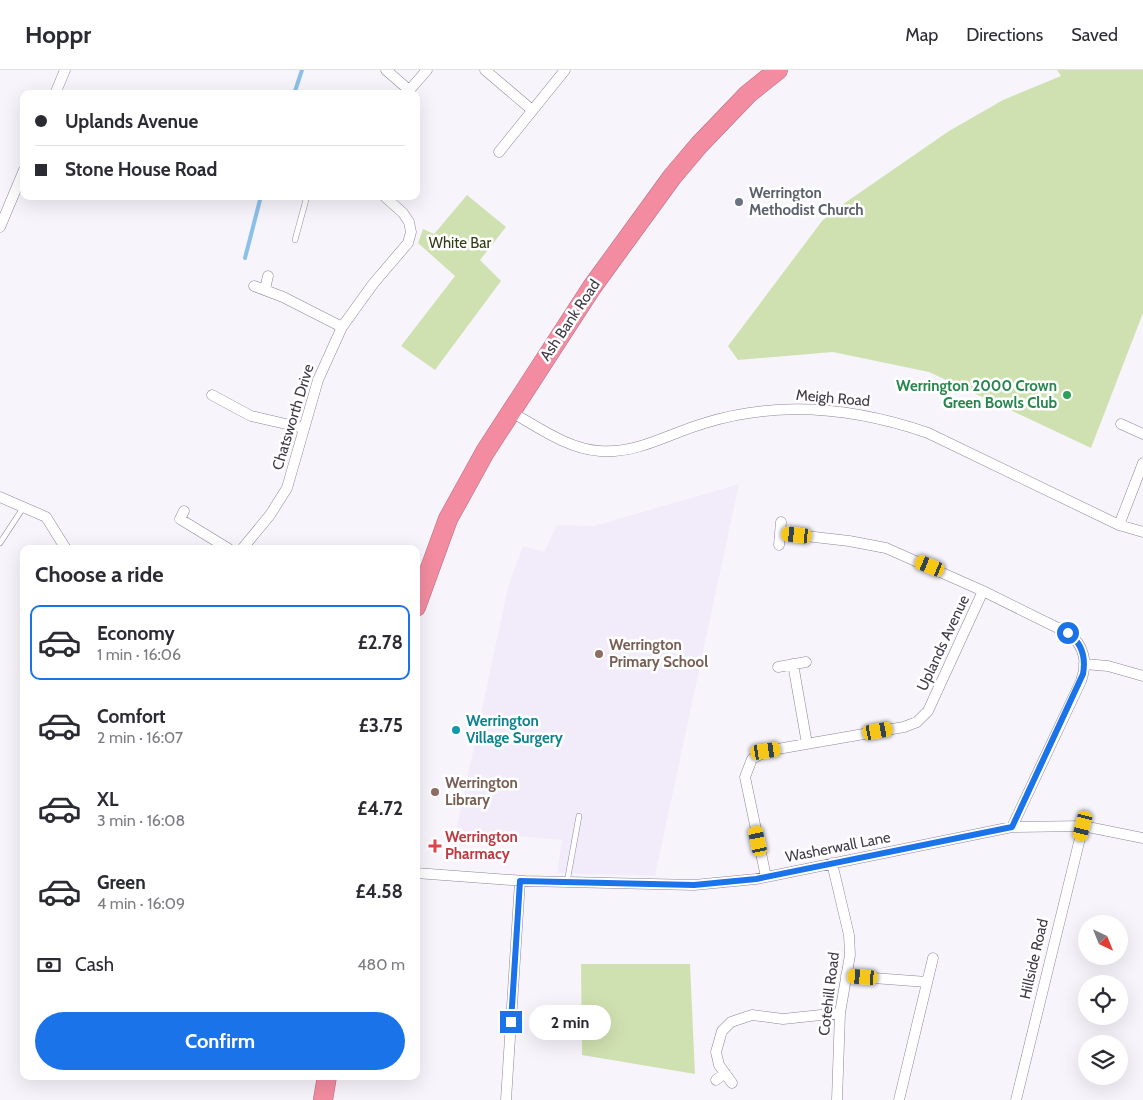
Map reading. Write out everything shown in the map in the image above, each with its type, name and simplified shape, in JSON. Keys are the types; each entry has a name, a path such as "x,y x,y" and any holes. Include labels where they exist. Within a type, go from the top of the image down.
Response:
{"highway":[{"name":"Ash Bank Road","path":"420,596 448,520 485,452 592,287 672,177 728,113 778,70"},
{"path":"323,1100 326,1080"}],"street":[{"path":"57,90 65,70"},
{"path":"386,70 405,90"},
{"path":"409,90 427,70"},
{"path":"485,70 532,110"},
{"path":"499,152 565,70"},
{"path":"0,227 20,180"},
{"name":"Chatsworth Drive","path":"245,545 270,515 286,488 318,380 342,327 373,284 405,247 410,237 410,227 406,217 388,200"},
{"path":"265,289 268,276"},
{"path":"254,286 265,289 342,327"},
{"path":"212,395 251,416 303,428"},
{"name":"Meigh Road","path":"510,412 559,439 579,447 598,451 618,452 644,446 684,429 729,415 778,409 853,413 903,424 928,433 1119,525 1143,532"},
{"path":"1121,424 1143,434"},
{"path":"1119,525 1143,463"},
{"path":"0,497 46,517 64,545"},
{"path":"184,511 180,520 222,545"},
{"path":"779,545 781,522"},
{"path":"780,533 849,541 886,548 983,591"},
{"name":"Uplands Avenue","path":"766,877 746,787 746,770 752,759 761,753 904,727 923,717 931,704 983,591 1077,639 1081,646 1084,664 1081,681 1012,827"},
{"path":"778,667 806,662"},
{"path":"793,664 807,744"},
{"path":"1084,664 1108,666 1143,676"},
{"name":"Washerwall Lane","path":"420,873 520,881 694,885 766,877 1012,827 1083,826 1143,838"},
{"name":"Hillside Road","path":"1016,1100 1083,826"},
{"name":"Cotehill Road","path":"832,863 850,934 850,955 840,1013 837,1100"},
{"path":"506,1100 520,881"},
{"path":"900,1100 933,958"},
{"path":"846,976 927,982"},
{"path":"732,1083 718,1065 717,1045 722,1031 737,1018 752,1014 783,1019 840,1013"},
{"path":"716,1080 725,1073"}],"lane":[{"path":"295,240 306,200"},
{"path":"0,543 23,507"},
{"path":"567,883 579,816"}],"shaded area":[{"name":"Werrington Primary School","path":"739,484 655,876 557,873 562,840 456,831 508,587 523,546 544,552 557,525 594,526"}],"green space":[{"path":"1057,70 1143,70 1143,313 1091,448 929,372 833,352 738,360 728,346 822,221 836,209 949,131 1003,100 1061,76"},
{"name":"White Bar","path":"467,195 506,227 480,260 501,281 435,370 401,346 455,276 418,243 423,229 434,234"},
{"path":"581,964 690,964 695,1074 582,1055"}],"waterway":[{"path":"295,90 302,70"},
{"path":"245,258 260,200"}],"place":[{"name":"Werrington Methodist Church","path":"739,202"},
{"name":"Werrington 2000 Crown Green Bowls Club","path":"1067,395"},
{"name":"Werrington Primary School","path":"599,654"},
{"name":"Werrington Village Surgery","path":"456,730"},
{"name":"Werrington Library","path":"435,792"},
{"name":"Werrington Pharmacy","path":"435,846"}],"route":[{"path":"511,1022 520,881 694,885 756,879 1012,827 1081,681 1084,668 1084,653 1077,639 1068,633"}]}
